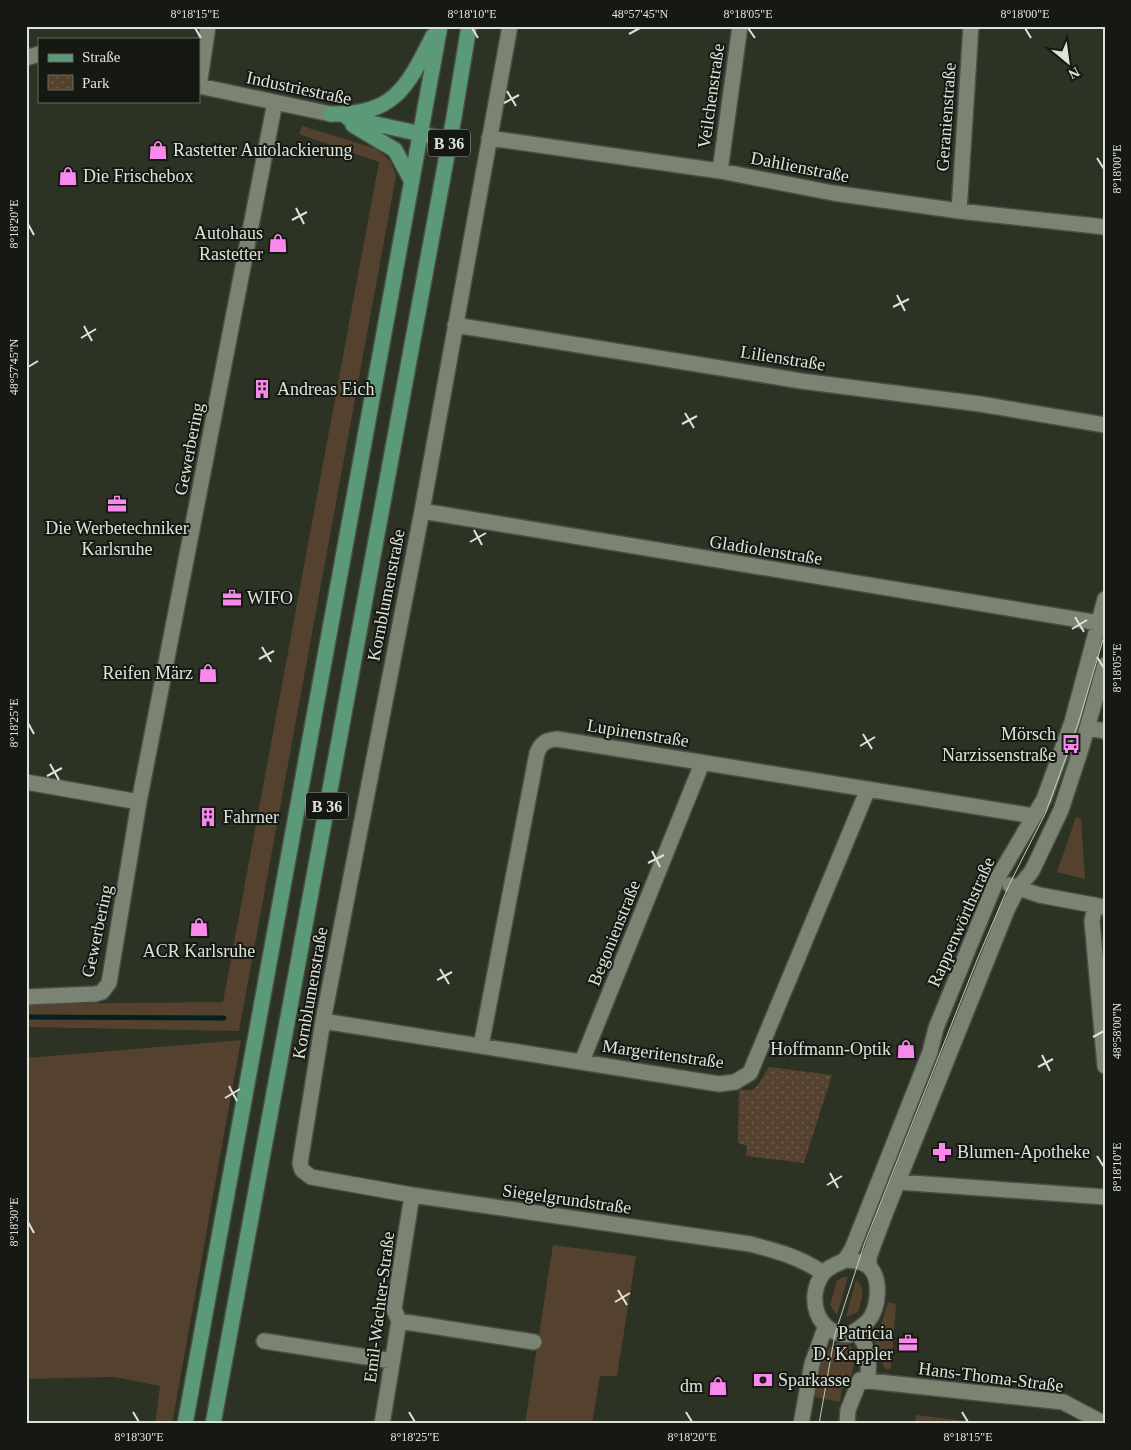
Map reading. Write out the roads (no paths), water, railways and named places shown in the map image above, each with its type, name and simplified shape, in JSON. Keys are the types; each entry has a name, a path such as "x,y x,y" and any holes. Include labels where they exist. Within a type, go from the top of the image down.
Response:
{"main road":[{"path":"332,114 368,111 393,97 413,76 439,26"},
{"name":"B 36","path":"185,1424 439,26"},
{"name":"B 36","path":"213,1424 469,26"},
{"path":"332,114 370,134 394,150 410,178"},
{"name":"Industriestraße","path":"332,114 449,140"}],"street":[{"name":"Industriestraße","path":"200,79 208,26"},
{"name":"Kornblumenstraße","path":"302,1170 300,1156 322,1020 422,512 510,26"},
{"name":"Veilchenstraße","path":"720,171 740,26"},
{"name":"Geranienstraße","path":"959,211 971,26"},
{"path":"26,58 38,54"},
{"name":"Industriestraße","path":"200,86 332,114"},
{"name":"Gewerbering","path":"26,997 95,994 102,992 109,983 139,802 275,102"},
{"name":"Dahlienstraße","path":"489,138 720,171 833,193 959,211 1105,227"},
{"name":"Lilienstraße","path":"455,325 801,381 980,404 1105,425"},
{"name":"Gladiolenstraße","path":"422,512 1102,623"},
{"name":"Rappenwörthstraße","path":"845,1260 852,1249 930,1052 936,1028 997,879 1044,799 1069,730 1102,623 1105,599"},
{"name":"Rappenwörthstraße","path":"869,1267 869,1257 999,928 1018,888 1032,871 1061,810 1105,665"},
{"path":"1087,728 1105,731"},
{"name":"Lupinenstraße","path":"481,1046 540,745 547,740 557,739 1034,816"},
{"name":"Begonienstraße","path":"582,1061 696,780 701,762"},
{"path":"26,782 139,802"},
{"name":"Margeritenstraße","path":"322,1020 719,1084 735,1082 750,1073 868,789"},
{"path":"997,879 1039,896 1100,906 1092,921 1105,1066"},
{"name":"Siegelgrundstraße","path":"302,1170 311,1177 412,1195 750,1244 788,1254 806,1262 823,1273"},
{"path":"898,1182 1105,1197"},
{"name":"Emil-Wachter-Straße","path":"382,1424 399,1321 394,1309 412,1195"},
{"path":"845,1260 858,1261 869,1267 876,1280 877,1295 869,1320 848,1335 840,1335 825,1328 816,1309 817,1290 823,1273 845,1260"},
{"path":"399,1321 534,1342"},
{"path":"801,1424 809,1374 825,1328"},
{"path":"847,1424 848,1410 860,1380 868,1380 869,1358 865,1341 855,1331"},
{"path":"264,1341 392,1361"},
{"name":"Hans-Thoma-Straße","path":"868,1380 1063,1402 1105,1424"}],"waterway":[{"path":"26,1017 224,1018"}],"tram line":[{"path":"819,1424 835,1334 864,1245 977,960 1009,885 1046,812 1078,724 1105,633"}],"place":[{"name":"Rastetter Autolackierung","path":"158,150"},
{"name":"Die Frischebox","path":"68,176"},
{"name":"Autohaus Rastetter","path":"278,243"},
{"name":"Andreas Eich","path":"262,389"},
{"name":"Die Werbetechniker Karlsruhe","path":"117,504"},
{"name":"WIFO","path":"232,598"},
{"name":"Reifen März","path":"208,673"},
{"name":"Mörsch Narzissenstraße","path":"1071,744"},
{"name":"Fahrner","path":"208,817"},
{"name":"ACR Karlsruhe","path":"199,927"},
{"name":"Hoffmann-Optik","path":"906,1049"},
{"name":"Blumen-Apotheke","path":"942,1152"},
{"name":"Patricia D. Kappler","path":"908,1343"},
{"name":"Sparkasse","path":"763,1380"},
{"name":"dm","path":"718,1386"}]}
